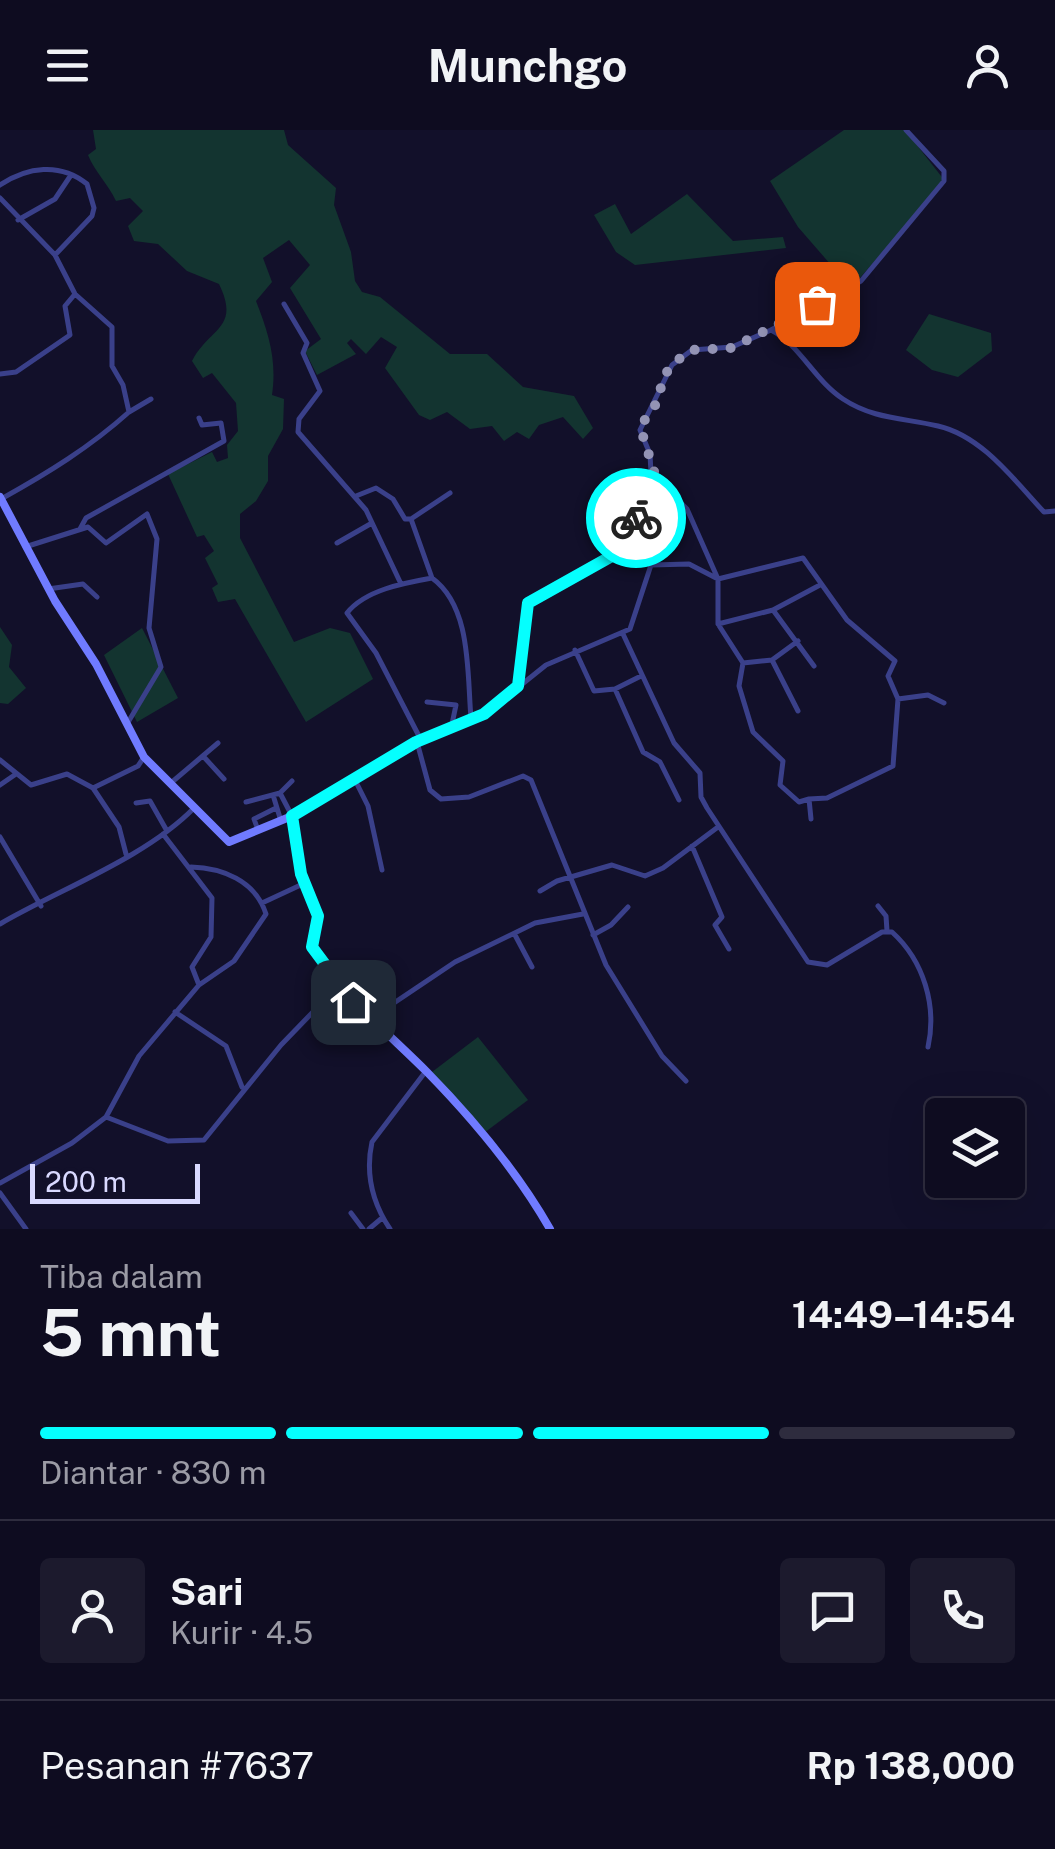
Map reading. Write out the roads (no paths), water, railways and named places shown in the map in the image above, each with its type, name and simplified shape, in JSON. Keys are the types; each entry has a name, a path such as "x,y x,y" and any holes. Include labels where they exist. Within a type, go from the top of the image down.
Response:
{"street":[{"path":"151,399 64,464 0,498 144,756 229,842 281,822 418,741 484,714 518,686 575,650 623,634 636,618 650,565 644,538 637,527 636,512 652,500 650,454 640,430 656,404 665,374 692,350 732,348 860,281 938,191 944,170 906,130"},
{"path":"0,185 29,168 72,174 87,184 94,208 76,238 54,255"},
{"path":"18,220 54,199 72,174"},
{"path":"0,198 54,255 75,294 112,327 112,366 125,391 129,412"},
{"path":"0,374 16,372 70,335 65,306 75,294"},
{"path":"284,304 306,343 302,353 316,375 320,392 298,419 298,432 356,496 401,584"},
{"path":"771,330 843,400 892,420 957,433 992,458 1044,512 1055,511"},
{"path":"80,530 86,518 224,441 221,423 202,425 199,418"},
{"path":"356,496 376,488 393,499 404,519 411,520 450,492"},
{"path":"650,565 689,564 718,579 802,558 848,620 895,661 888,676 898,699 893,766 827,798 799,802 780,786 784,761 753,732 739,686 743,663 718,624 718,579 685,506 652,493"},
{"path":"599,510 618,534 637,527"},
{"path":"25,547 90,528 106,543 146,512 156,533 149,628 161,666 126,726"},
{"path":"411,520 432,578 442,586 459,619 470,718"},
{"path":"337,543 372,523"},
{"path":"518,686 528,603 644,538"},
{"path":"432,578 401,584 360,601 347,613 376,653 418,741 430,790 441,799 469,797 520,776 529,778 593,935 632,1010 686,1081"},
{"path":"48,589 83,584 97,598"},
{"path":"718,624 773,610 820,584"},
{"path":"773,610 814,666"},
{"path":"623,634 674,743 700,774 701,797 811,965 847,957 886,931"},
{"path":"743,663 772,660 798,640"},
{"path":"575,650 594,691 615,690 641,676"},
{"path":"772,660 798,711"},
{"path":"615,690 643,752 660,762 679,800"},
{"path":"898,699 928,695 944,703"},
{"path":"427,702 456,705 452,724"},
{"path":"172,782 218,743"},
{"path":"93,788 138,766 144,756"},
{"path":"203,756 224,778"},
{"path":"0,760 37,787 66,774 93,788 119,826 126,854"},
{"path":"0,785 16,774"},
{"path":"354,778 368,806 382,870"},
{"path":"246,802 276,794 292,781"},
{"path":"276,794 292,816 305,883 318,916 312,947 339,986 426,1071 516,1176 550,1229"},
{"path":"276,794 281,822"},
{"path":"808,799 811,819"},
{"path":"136,803 150,801 165,832 211,893 214,926 193,962 199,985"},
{"path":"0,924 40,906 165,832 196,806"},
{"path":"259,833 254,818 276,808"},
{"path":"540,892 552,883 612,865 644,876 663,868 719,826"},
{"path":"0,837 40,906"},
{"path":"692,846 722,917 715,925 728,948"},
{"path":"0,1183 72,1143 106,1117 129,1072 174,1012 199,985 234,961 264,920 262,903 233,876 216,868 191,867"},
{"path":"262,903 305,883"},
{"path":"878,906 886,916 886,931"},
{"path":"593,935 612,925 628,907"},
{"path":"370,1019 454,962 535,923 583,914"},
{"path":"886,931 904,946 922,977 933,1011 928,1047"},
{"path":"515,935 532,967"},
{"path":"106,1117 168,1141 198,1142 209,1136 242,1089 339,986"},
{"path":"174,1012 226,1046 240,1072 242,1089"},
{"path":"390,1229 371,1195 372,1142 426,1071"},
{"path":"0,1193 26,1229"},
{"path":"351,1213 366,1229 382,1218"}]}
